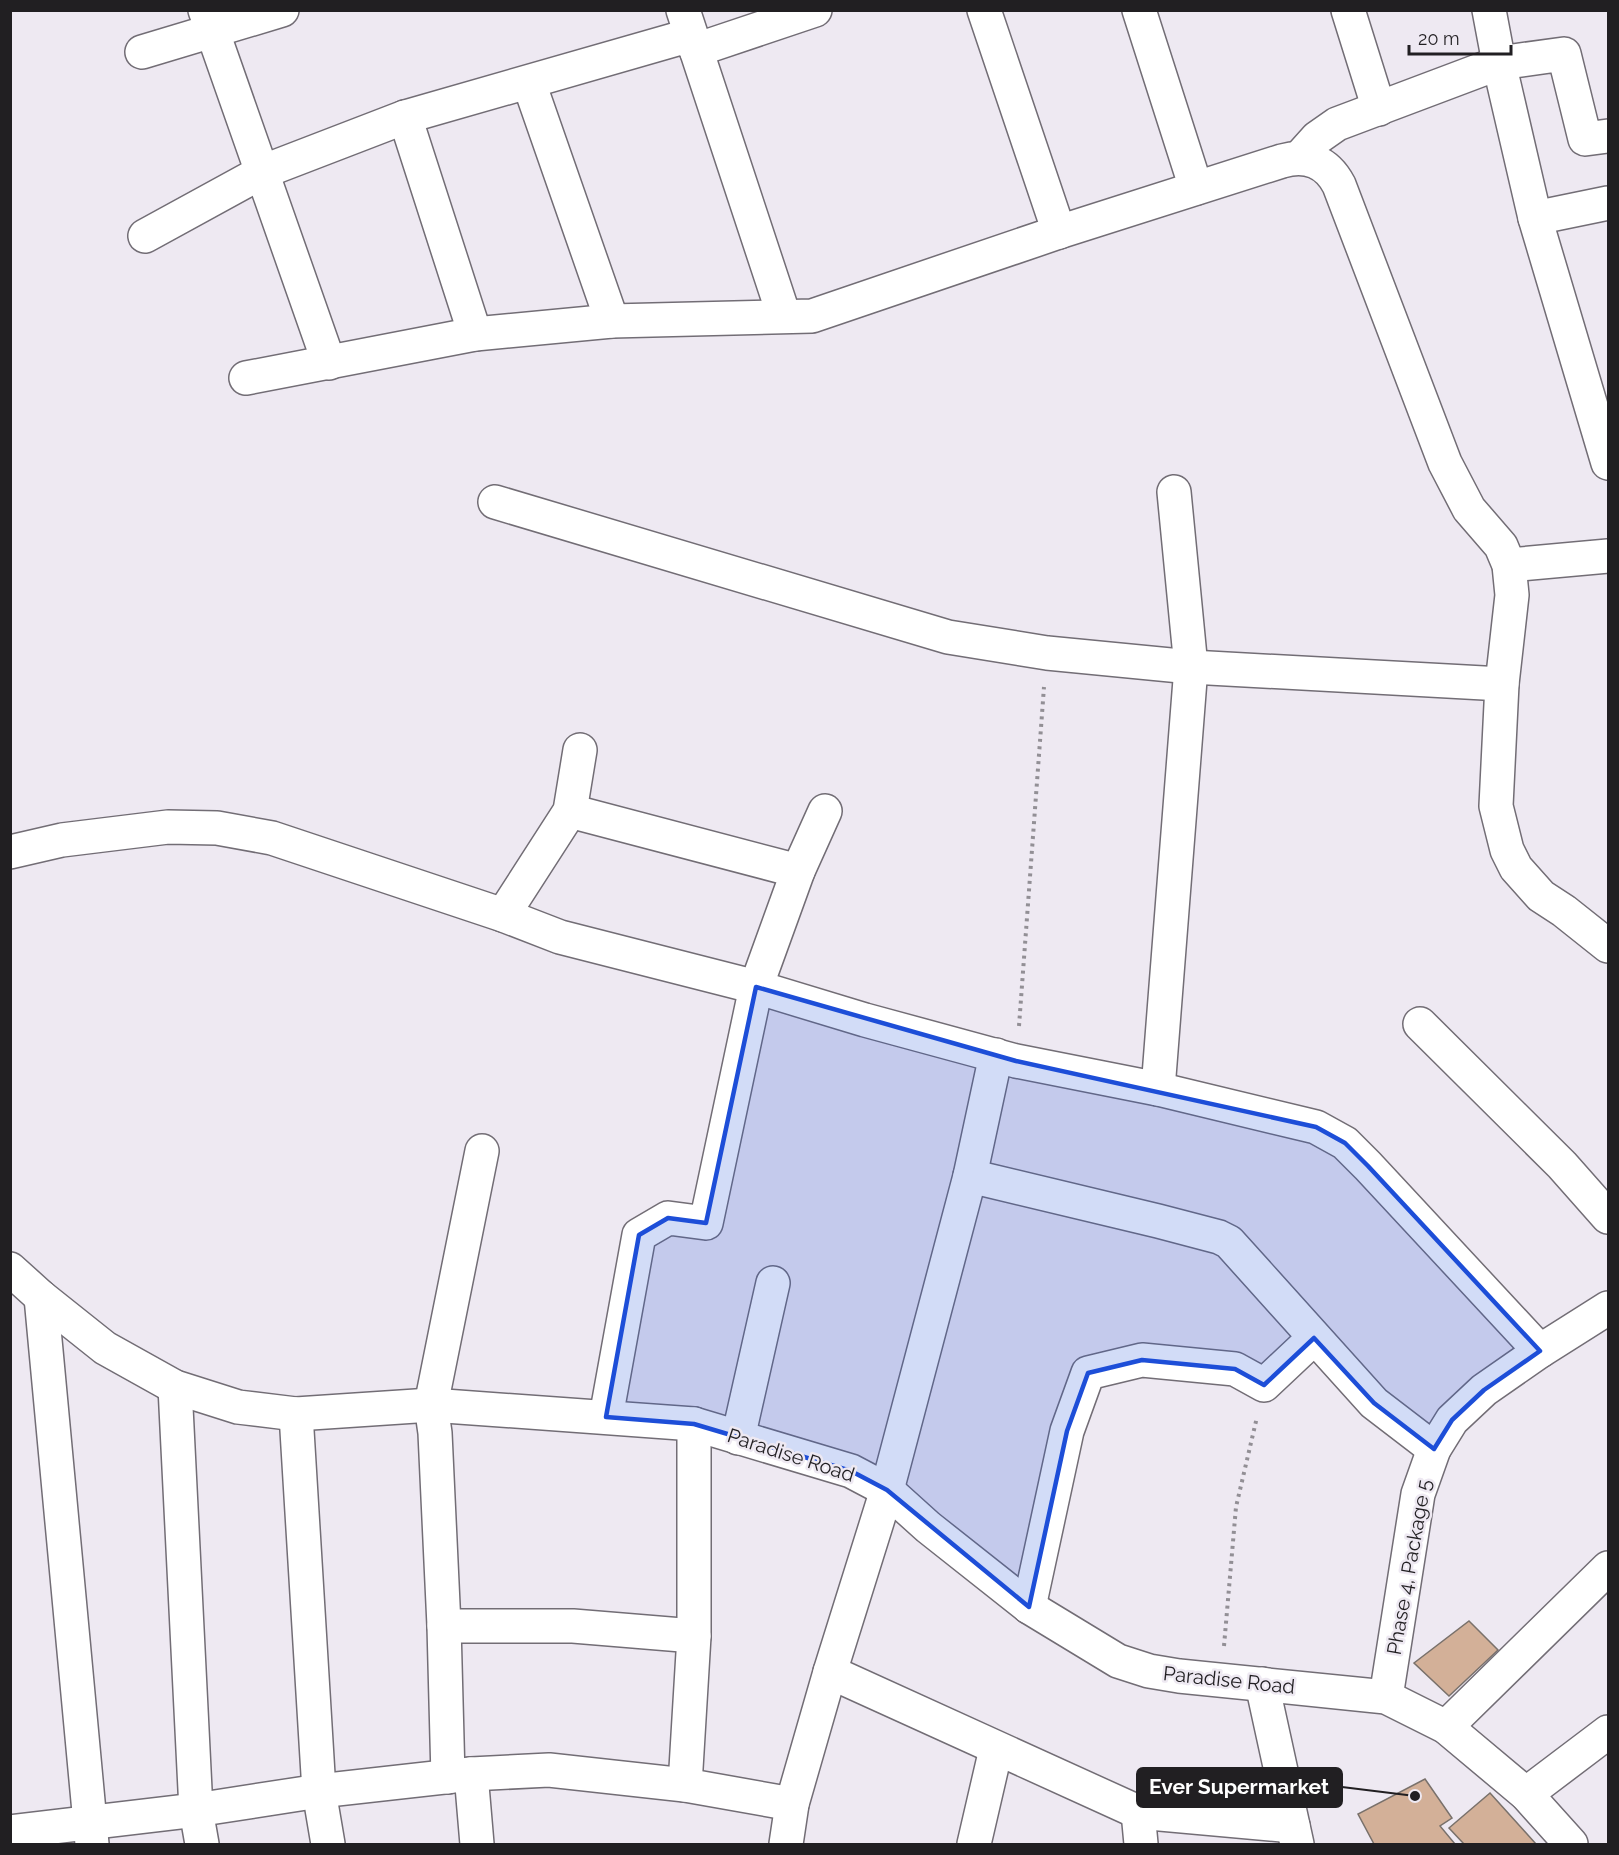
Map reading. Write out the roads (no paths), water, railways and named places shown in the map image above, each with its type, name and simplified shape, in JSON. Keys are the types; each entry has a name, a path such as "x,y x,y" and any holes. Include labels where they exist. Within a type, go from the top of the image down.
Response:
{"street":[{"path":"142,52 209,21 282,10"},
{"path":"145,236 262,172 405,117 529,83 690,32 816,10"},
{"path":"984,10 1059,231"},
{"path":"1139,10 1196,188"},
{"path":"1348,10 1378,109"},
{"path":"1489,10 1535,218 1608,463"},
{"path":"209,21 329,363"},
{"path":"690,32 784,316"},
{"path":"1299,158 1317,138 1337,124 1499,63 1564,54 1585,139 1608,136"},
{"path":"529,83 612,321"},
{"path":"405,117 475,333"},
{"path":"246,378 475,333 612,321 812,316 1059,231 1282,160 1299,158 1321,163 1332,173 1339,185 1445,463 1469,509 1500,546 1509,565 1512,595 1503,684 1497,806 1507,850 1515,868 1541,896 1608,946"},
{"path":"1535,218 1608,203"},
{"path":"1158,1089 1191,667 1174,492"},
{"path":"495,502 948,637 1047,653 1191,667 1503,684"},
{"path":"1509,565 1608,556"},
{"path":"503,915 570,811 580,750"},
{"path":"570,811 798,871"},
{"path":"606,1417 639,1235 668,1218 706,1222 756,987 798,871 825,811"},
{"path":"10,852 62,840 168,827 217,828 272,838 503,915 560,937 756,987 865,1020 1006,1058 1158,1089 1316,1127 1345,1143 1540,1351"},
{"path":"1420,1024 1562,1165 1608,1217"},
{"path":"786,1845 792,1804 830,1672 887,1490 970,1176 1006,1058"},
{"path":"477,1845 460,1776 444,1626 435,1433 431,1406 482,1151"},
{"path":"970,1176 1219,1237 1229,1242 1374,1403 1434,1449"},
{"name":"Paradise Road","path":"10,1269 105,1348 175,1387 238,1407 296,1414 431,1406 694,1424 851,1472 887,1490 928,1527 1029,1607 1118,1660 1149,1671 1386,1697 1446,1727 1526,1794 1571,1845"},
{"path":"738,1438 773,1283"},
{"path":"41,1297 91,1834"},
{"name":"Phase 4, Package 5","path":"1386,1697 1418,1494 1434,1449 1452,1420 1484,1390 1608,1308"},
{"path":"1029,1607 1067,1431 1088,1373 1142,1360 1235,1369 1264,1385 1314,1338"},
{"path":"175,1387 196,1810 202,1845"},
{"path":"296,1414 319,1791 328,1845"},
{"path":"685,1785 694,1636 694,1424"},
{"path":"1446,1727 1608,1568"},
{"path":"444,1626 573,1626 694,1636"},
{"path":"830,1672 1138,1812 1295,1835 1262,1684"},
{"path":"1526,1794 1608,1732"},
{"path":"974,1845 996,1749"},
{"path":"10,1832 91,1834 196,1810 319,1791 460,1776 549,1770 685,1785 792,1804"},
{"path":"1138,1812 1141,1845"}],"place":[{"name":"Ever Supermarket","path":"1415,1796"}]}
